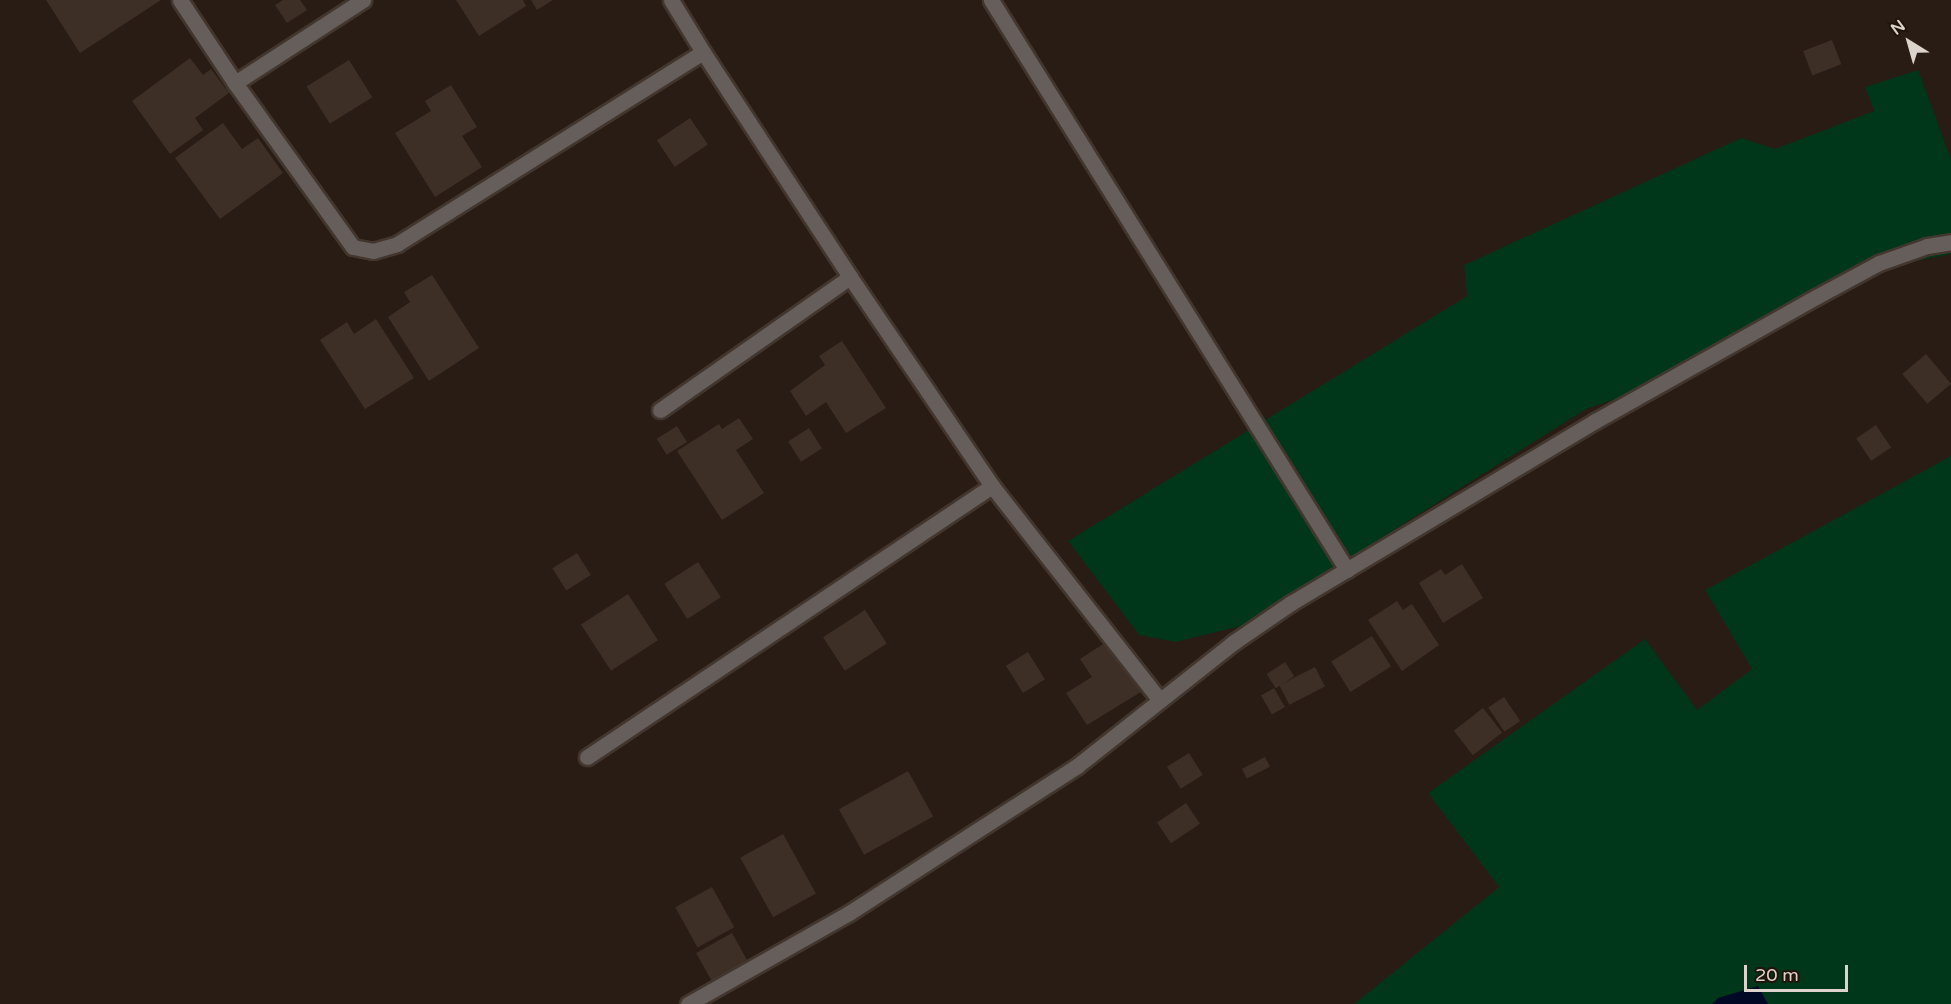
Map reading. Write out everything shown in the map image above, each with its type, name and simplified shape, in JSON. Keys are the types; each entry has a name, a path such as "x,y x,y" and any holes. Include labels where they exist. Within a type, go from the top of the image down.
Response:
{"street":[{"path":"180,0 235,83 353,247 373,251 398,244 703,52"},
{"path":"235,83 363,0"},
{"path":"671,0 850,277 992,486 1160,700"},
{"path":"991,0 1347,570"},
{"path":"688,1004 849,913 1077,766 1234,642 1347,570 1595,421 1816,297 1879,263 1927,246 1951,242"},
{"path":"660,410 850,277"},
{"path":"586,757 992,486"}],"green space":[{"path":"1918,70 1951,160 1951,254 1876,269 1698,370 1586,409 1241,626 1175,642 1139,635 1068,541 1467,296 1464,265 1741,138 1775,149 1874,111 1865,87"},
{"path":"1951,456 1951,1004 1354,1004 1499,887 1428,793 1645,639 1697,710 1752,669 1705,590"}],"water":[{"path":"1758,986 1768,1004 1712,1004 1718,998"}],"building":[{"path":"46,0 161,0 80,53"},
{"path":"283,0 300,0 307,10 287,23 275,5"},
{"path":"456,0 523,0 526,6 479,36"},
{"path":"531,0 553,0 537,10"},
{"path":"1832,40 1841,64 1812,75 1803,51"},
{"path":"190,58 203,75 211,69 229,93 195,118 203,130 170,154 132,101"},
{"path":"349,60 372,97 330,124 307,86"},
{"path":"451,85 477,127 462,136 482,167 435,197 395,133 431,111 425,101"},
{"path":"690,118 708,145 675,167 657,140"},
{"path":"223,123 242,149 258,138 283,173 220,219 175,158"},
{"path":"432,275 479,348 429,381 388,317 410,302 404,292"},
{"path":"376,319 414,378 365,409 320,340 347,322 354,334"},
{"path":"842,341 886,408 846,433 826,402 806,416 790,391 825,365 819,356"},
{"path":"1926,354 1951,384 1927,404 1902,374"},
{"path":"739,418 753,439 736,450 764,493 722,520 677,451 719,424 722,429"},
{"path":"1876,425 1891,447 1871,461 1856,438"},
{"path":"677,426 687,442 667,455 657,439"},
{"path":"809,428 822,448 801,462 788,442"},
{"path":"577,553 591,575 566,590 552,568"},
{"path":"698,562 721,597 687,619 664,584"},
{"path":"1462,564 1483,598 1443,623 1419,583 1441,569 1445,575"},
{"path":"628,594 658,640 611,671 581,624"},
{"path":"1397,601 1403,610 1412,604 1439,645 1402,671 1368,620"},
{"path":"865,610 887,644 845,671 823,637"},
{"path":"1372,636 1391,667 1350,692 1331,661"},
{"path":"1111,639 1144,690 1087,725 1066,693 1092,677 1080,659"},
{"path":"1028,652 1045,679 1023,693 1006,666"},
{"path":"1285,662 1294,676 1276,688 1267,674"},
{"path":"1315,667 1325,687 1289,705 1279,685"},
{"path":"1274,688 1285,707 1272,715 1261,696"},
{"path":"1504,697 1520,721 1504,732 1488,708"},
{"path":"1483,708 1502,732 1473,755 1454,731"},
{"path":"1189,753 1203,775 1181,789 1167,767"},
{"path":"1265,757 1270,767 1247,779 1242,769"},
{"path":"908,771 933,816 864,855 839,809"},
{"path":"1186,803 1200,824 1171,843 1157,823"},
{"path":"783,834 816,893 773,917 740,858"},
{"path":"712,887 734,927 698,948 675,907"},
{"path":"732,933 748,962 712,982 696,953"}]}
